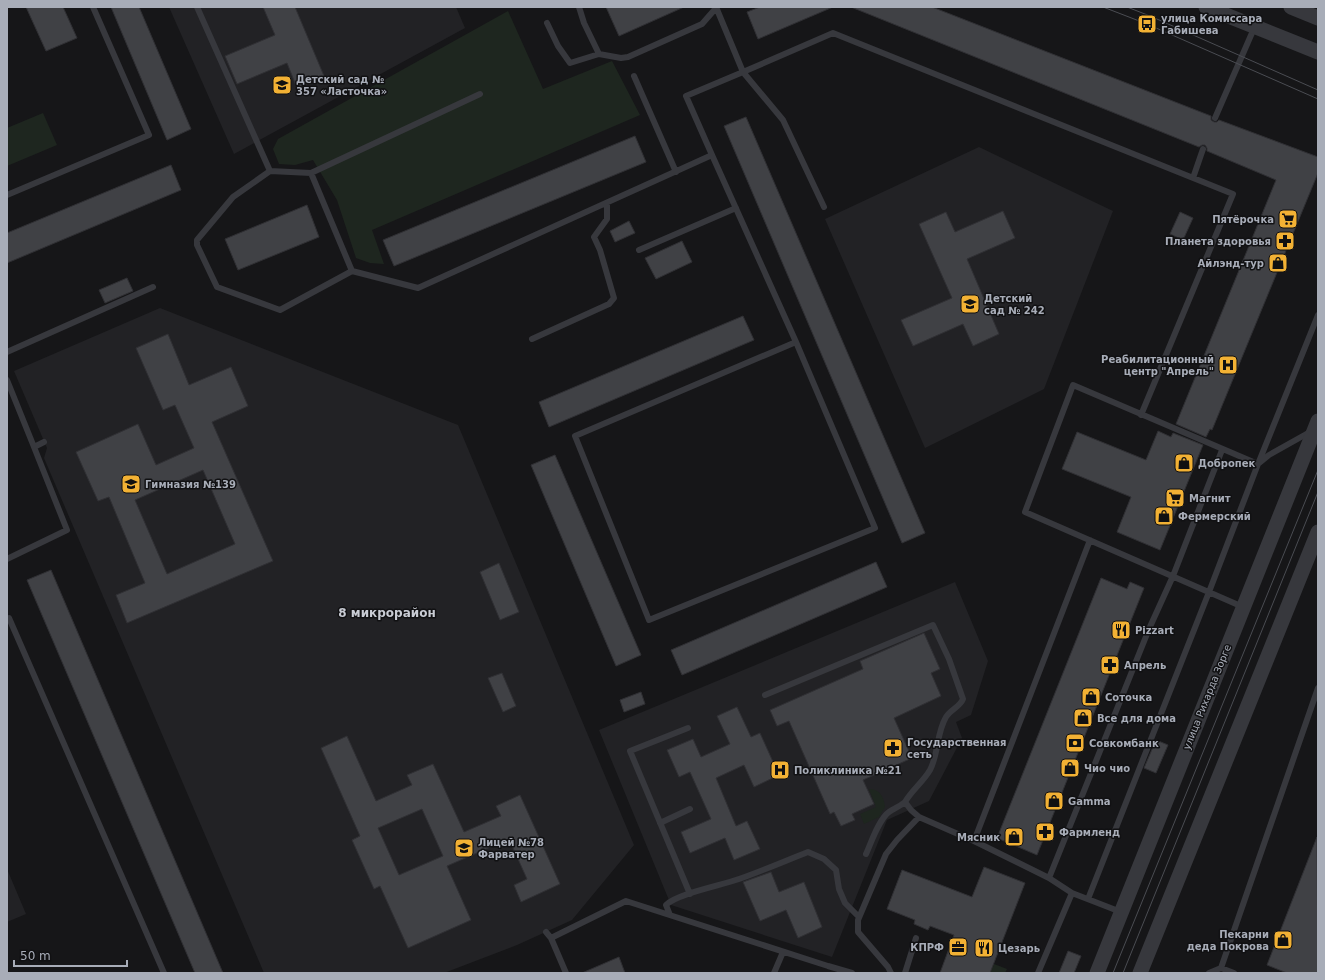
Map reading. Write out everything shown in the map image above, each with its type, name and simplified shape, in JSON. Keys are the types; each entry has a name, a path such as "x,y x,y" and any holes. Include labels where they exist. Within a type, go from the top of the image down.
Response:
{"street":[{"path":"1206,7 1318,52"},
{"path":"1291,7 1316,15"},
{"name":"улица Рихарда Зорге","path":"1097,973 1316,426"},
{"path":"1140,973 1318,532"}],"lane":[{"path":"7,195 149,135 93,7"},
{"path":"197,7 270,171"},
{"path":"579,7 584,23 599,54"},
{"path":"547,22 558,46 570,63 599,54 621,58 628,57 702,24 716,8 743,72 783,120 824,207"},
{"path":"1215,118 1255,26"},
{"path":"796,342 575,436 649,620 875,528 796,342 686,96 834,33 1233,194 1141,415"},
{"path":"634,76 676,172"},
{"path":"480,94 311,173 270,171 233,197 197,240 197,245 217,287 280,310 352,271 418,288 712,156"},
{"path":"1193,178 1203,149"},
{"path":"311,173 352,271"},
{"path":"532,339 609,304 614,298 600,250 594,237 607,219 608,203"},
{"path":"639,250 736,208"},
{"path":"7,352 153,287"},
{"path":"1088,900 1258,464 1318,315"},
{"path":"7,380 67,530 7,558"},
{"path":"1243,607 1025,512 1073,385 1222,450 1258,464"},
{"path":"1258,464 1269,455 1316,426"},
{"path":"34,447 44,442"},
{"path":"1049,878 1149,629 1173,576 1222,450"},
{"path":"974,841 1090,540"},
{"path":"8,616 164,973"},
{"path":"765,695 933,625 949,659 963,699 961,704 953,709 948,715 940,728 935,758 930,770 910,793 905,802 899,808 888,812 880,823 866,854"},
{"path":"1221,968 1318,688"},
{"path":"688,728 630,751 690,894"},
{"path":"905,802 919,817 974,841 1049,878 1072,893 1121,912"},
{"path":"660,823 690,810"},
{"path":"891,973 888,967 858,932 858,920 886,854 919,817"},
{"path":"670,915 666,905 669,902 690,894 738,880 808,852 824,859 836,870 839,889 845,903 859,917"},
{"path":"1038,973 1072,893"},
{"path":"551,938 626,901 852,973"},
{"path":"546,932 551,938 566,973"},
{"path":"905,973 916,938"},
{"path":"774,973 783,952"},
{"path":"1209,973 1221,968 1234,973"}],"shaded area":[{"name":"Детский сад № 357 «Ласточка»","path":"169,7 456,7 465,28 234,154"},
{"path":"508,11 543,89 612,61 640,115 372,230 384,264 370,263 356,258 337,200 313,160 295,165 279,164 273,149 278,139"},
{"path":"43,113 57,145 7,166 7,128"},
{"name":"Детский сад № 242","path":"979,147 1113,211 1044,389 925,448 825,219"},
{"path":"160,308 458,425 634,845 572,920 517,945 444,973 264,973 44,458 47,448 14,371"},
{"name":"Поликлиника №21","path":"955,582 988,661 971,715 956,722 962,738 929,801 887,820 832,957 671,905 599,730"},
{"path":"869,789 876,790 881,794 885,807 879,817 864,824 860,814 876,807"},
{"path":"7,869 26,914 7,922"},
{"path":"994,964 1007,969 1005,973 990,973"}],"building":[{"path":"26,7 63,7 77,38 46,51"},
{"path":"111,7 139,7 191,129 167,140"},
{"path":"263,7 295,7 324,76 297,88 287,63 237,84 225,56 275,35"},
{"path":"606,7 684,7 619,36"},
{"path":"760,7 833,7 758,39 747,12"},
{"path":"851,7 932,7 1211,116 1211,120 1214,122 1219,120 1318,157 1318,173 1212,430 1210,429 1206,437 1176,424 1276,180 1207,151 1205,145 1199,147"},
{"path":"746,117 925,533 902,543 724,126"},
{"path":"635,136 646,162 394,266 383,240"},
{"path":"171,165 181,190 7,263 7,233"},
{"path":"307,205 319,237 238,270 225,239"},
{"path":"1003,211 1015,238 967,259 999,334 973,346 963,324 913,346 901,320 952,298 919,224 946,212 955,232"},
{"path":"1180,212 1193,218 1183,240 1170,234"},
{"path":"629,221 635,233 615,242 610,231"},
{"path":"682,241 692,262 656,279 645,258"},
{"path":"127,278 133,291 105,303 99,290"},
{"path":"743,316 754,340 549,427 539,402"},
{"name":"Гимназия №139","path":"168,334 189,385 231,367 248,406 212,422 273,561 127,623 116,595 145,583 109,497 98,501 76,452 138,424 156,465 194,448 175,405 163,410 136,348","holes":["203,470 235,544 167,574 135,500"]},
{"path":"1158,431 1171,437 1173,433 1203,445 1160,550 1117,532 1131,497 1062,469 1077,432 1146,460"},
{"path":"555,455 641,655 616,666 531,465"},
{"path":"876,562 887,587 682,675 671,650"},
{"path":"499,563 519,612 500,620 480,572"},
{"path":"51,570 223,973 195,973 27,580"},
{"path":"1101,578 1127,589 1130,582 1144,588 1037,855 997,838"},
{"path":"924,633 940,669 931,673 941,696 894,718 912,758 863,780 874,804 852,814 855,820 841,826 834,812 830,814 789,721 777,726 770,710 863,669 860,661"},
{"path":"502,673 516,706 503,712 488,678"},
{"path":"641,692 645,704 624,712 620,700"},
{"path":"737,707 751,737 760,733 779,775 754,787 744,765 716,778 736,826 747,821 760,849 734,860 725,838 690,853 681,832 711,819 690,772 679,777 667,750 693,739 701,757 730,744 717,716"},
{"name":"Лицей №78 Фарватер","path":"347,736 376,801 412,785 407,775 433,764 464,832 501,816 496,806 520,795 560,884 521,902 514,885 527,879 509,839 447,866 471,920 408,948 380,886 374,889 352,840 360,836 321,748","holes":["422,809 443,856 399,875 378,828"]},
{"path":"1156,740 1168,745 1156,773 1144,768"},
{"path":"1317,837 1318,973 1287,973 1267,965"},
{"path":"984,867 1025,883 990,973 940,973 954,935 930,926 928,930 914,924 915,920 887,909 902,870 972,897"},
{"path":"771,872 779,892 804,882 822,927 798,938 786,910 760,921 743,882"},
{"path":"1068,951 1081,956 1074,973 1059,973"},
{"path":"619,957 625,973 582,973"}],"tram line":[{"path":"1103,7 1147,24 1318,99"},
{"path":"1127,7 1318,90"},
{"path":"1113,973 1318,470"},
{"path":"1123,973 1318,492"}],"place":[{"name":"улица Комиссара Габишева","path":"1147,24"},
{"name":"Детский сад № 357 «Ласточка»","path":"282,85"},
{"name":"Пятёрочка","path":"1288,219"},
{"name":"Планета здоровья","path":"1285,241"},
{"name":"Айлэнд-тур","path":"1278,263"},
{"name":"Детский сад № 242","path":"970,304"},
{"name":"Реабилитационный центр \"Апрель\"","path":"1228,365"},
{"name":"Добропек","path":"1184,463"},
{"name":"Гимназия №139","path":"131,484"},
{"name":"Магнит","path":"1175,498"},
{"name":"Фермерский","path":"1164,516"},
{"name":"Pizzart","path":"1121,630"},
{"name":"Апрель","path":"1110,665"},
{"name":"Соточка","path":"1091,697"},
{"name":"Все для дома","path":"1083,718"},
{"name":"Совкомбанк","path":"1075,743"},
{"name":"Государственная сеть","path":"893,748"},
{"name":"Чио чио","path":"1070,768"},
{"name":"Поликлиника №21","path":"780,770"},
{"name":"Gamma","path":"1054,801"},
{"name":"Фармленд","path":"1045,832"},
{"name":"Мясник","path":"1014,837"},
{"name":"Лицей №78 Фарватер","path":"464,848"},
{"name":"Пекарни деда Покрова","path":"1283,940"},
{"name":"КПРФ","path":"958,947"},
{"name":"Цезарь","path":"984,948"}],"district":[{"name":"8 микрорайон","path":"387,613"}]}
